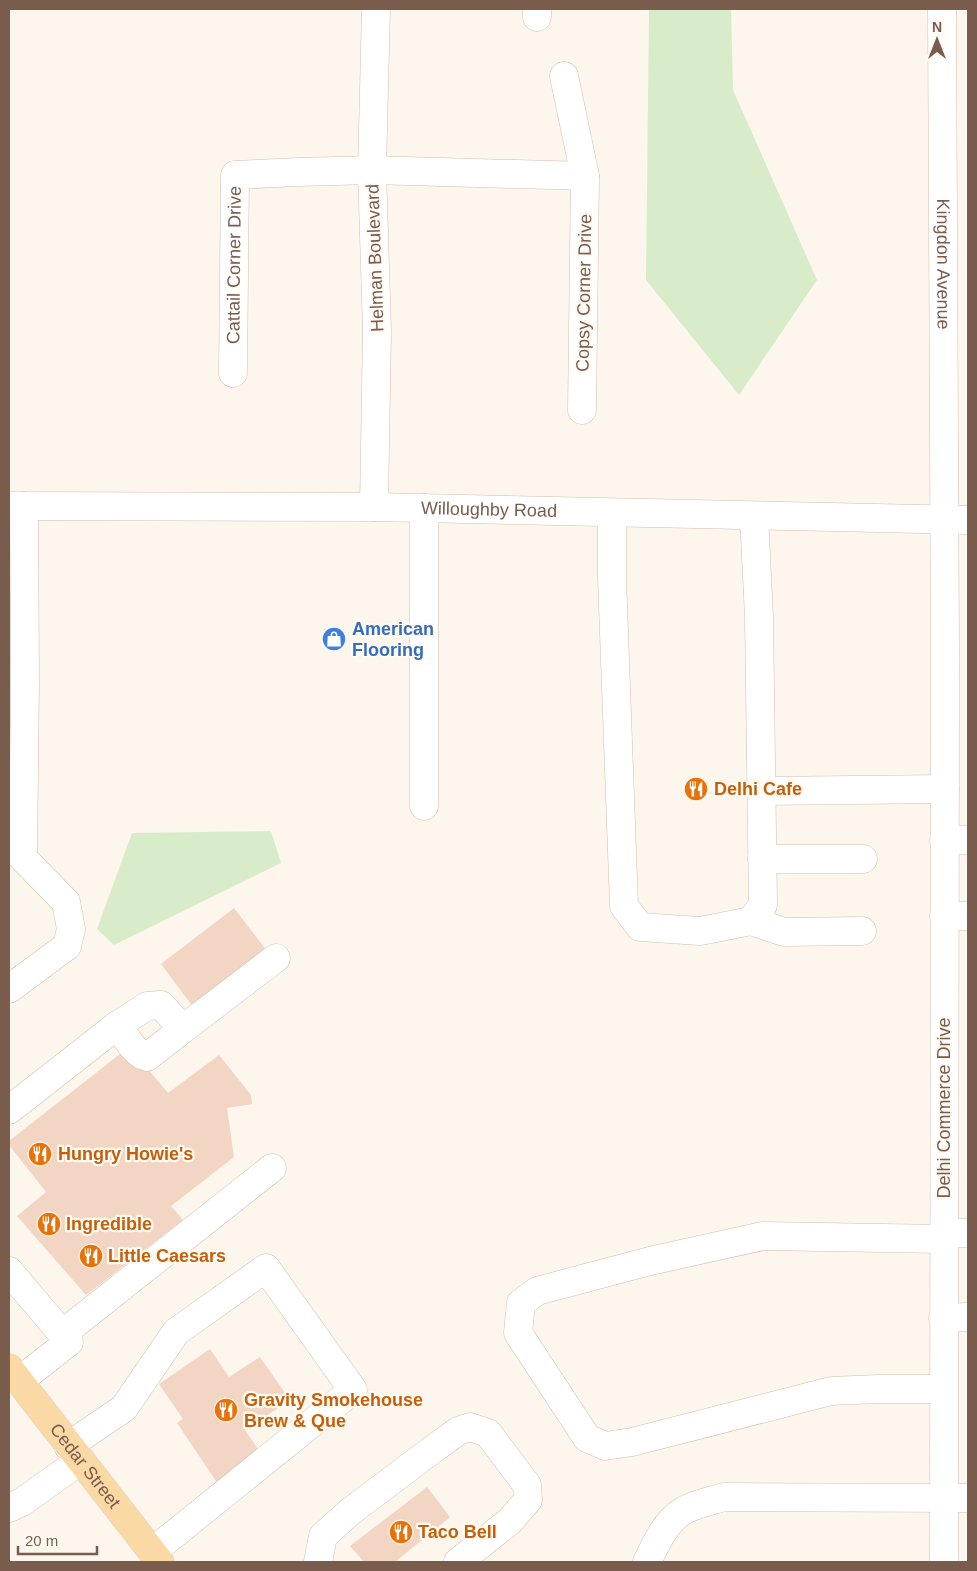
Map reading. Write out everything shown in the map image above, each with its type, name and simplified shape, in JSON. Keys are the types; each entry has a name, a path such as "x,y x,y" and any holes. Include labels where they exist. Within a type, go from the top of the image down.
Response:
{"main road":[{"name":"Cedar Street","path":"14,1375 158,1560"}],"street":[{"name":"Helman Boulevard","path":"374,507 377,331 372,170 376,9"},
{"name":"Kingdon Avenue","path":"942,9 956,520 945,654"},
{"name":"Copsy Corner Drive","path":"564,76 585,176 582,410"},
{"path":"372,170 585,176"},
{"name":"Cattail Corner Drive","path":"232,374 236,176 372,170"},
{"path":"9,989 67,946 71,929 66,902 16,852 26,682 17,506"},
{"name":"Willoughby Road","path":"17,506 374,507 956,520"},
{"path":"424,508 424,806"},
{"path":"612,513 624,906 640,928 700,931 751,921 784,932 862,930"},
{"path":"751,921 763,905 760,616 754,516"},
{"name":"Delhi Commerce Drive","path":"944,1562 955,1498 943,1389 956,1318 952,1235 956,995 956,840 945,789 945,654"},
{"path":"761,791 945,789"},
{"path":"762,860 863,858"},
{"path":"118,1025 137,1050 147,1057 276,958"},
{"path":"9,1110 118,1025 147,1006 161,1005 183,1029"},
{"path":"62,1334 272,1168"},
{"path":"943,1389 831,1391 632,1442 605,1446 587,1438 518,1333 521,1303 538,1291 650,1261 763,1236 952,1235"},
{"path":"9,1508 22,1502 124,1408 176,1332 266,1268 353,1390 158,1560"},
{"path":"9,1271 69,1342 14,1375"},
{"path":"318,1562 323,1536 351,1511 458,1432 470,1427 488,1433 527,1485 528,1500 510,1521 458,1562"},
{"path":"647,1562 659,1536 682,1512 724,1497 955,1498"}],"green space":[{"path":"649,9 731,9 733,90 817,280 739,395 646,280"},
{"path":"271,831 281,863 114,945 97,929 132,833"}],"building":[{"path":"234,908 267,951 193,1007 161,964"},
{"path":"129,1047 168,1093 219,1055 251,1095 252,1104 227,1108 234,1157 171,1206 183,1220 86,1295 17,1216 46,1192 9,1145 9,1141"},
{"name":"Gravity Smokehouse Brew & Que","path":"210,1349 229,1377 260,1357 290,1400 245,1430 264,1458 220,1487 177,1423 183,1419 159,1384"},
{"name":"Taco Bell","path":"427,1487 450,1517 395,1562 364,1562 350,1546"}],"place":[{"name":"American Flooring","path":"334,639"},
{"name":"Delhi Cafe","path":"696,789"},
{"name":"Hungry Howie's","path":"40,1154"},
{"name":"Ingredible","path":"49,1224"},
{"name":"Little Caesars","path":"91,1256"},
{"name":"Gravity Smokehouse Brew & Que","path":"226,1410"},
{"name":"Taco Bell","path":"401,1532"}]}
